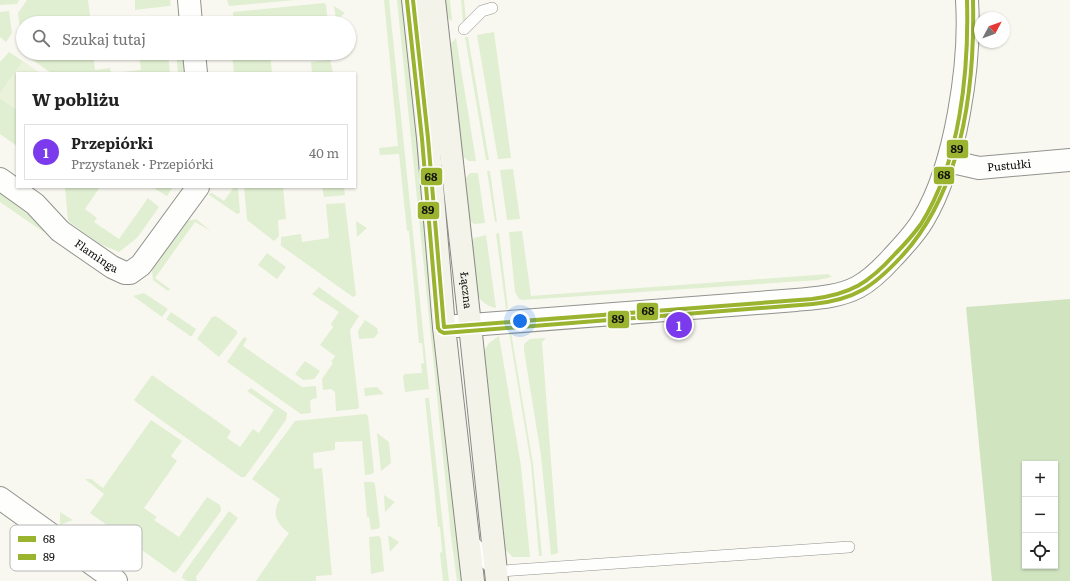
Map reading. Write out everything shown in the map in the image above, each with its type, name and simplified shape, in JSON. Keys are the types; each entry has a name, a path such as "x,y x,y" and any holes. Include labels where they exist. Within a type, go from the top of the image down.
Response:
{"street":[{"path":"189,0 190,16"},
{"path":"413,0 428,138 444,327 473,581"},
{"name":"Łączna","path":"434,0 496,575"},
{"path":"444,327 796,300 844,292 862,285 873,276 911,237 931,205 948,161 959,108 964,70 967,0"},
{"path":"195,60 196,72"},
{"name":"Pustułki","path":"948,161 979,168 1070,160"},
{"name":"Flaminga","path":"0,179 35,204 60,231 102,261 125,273 136,270 197,188"},
{"path":"0,498 38,525"},
{"path":"102,571 116,581"}],"lane":[{"path":"464,29 482,11 492,8"},
{"path":"464,494 479,554 485,564 496,575 502,571 849,547"}],"green space":[{"path":"0,0 19,0 17,4 0,5"},
{"path":"27,0 88,0 90,16 18,16 18,13"},
{"path":"135,0 170,0 171,5 135,10"},
{"path":"227,0 295,0 229,6"},
{"path":"384,0 389,0 429,389 405,392 403,376 405,374 422,373 421,364 424,363 422,343 419,343 409,231 407,231 399,154 380,155 379,148 398,146"},
{"path":"397,0 404,0 465,581 457,581 451,536"},
{"path":"443,0 450,0 452,21 445,16"},
{"path":"461,0 464,0 466,20 463,22"},
{"path":"324,3 326,5 327,16 233,16 233,12"},
{"path":"334,6 345,13 341,16 335,16"},
{"path":"9,11 12,33 6,42 0,37 0,12"},
{"path":"494,32 511,158 498,159 477,35"},
{"path":"465,37 468,37 489,160 486,160"},
{"path":"456,38 476,161 469,161 459,154 448,47"},
{"path":"9,52 16,56 16,60 23,61 0,94 0,62"},
{"path":"33,60 94,60 95,70 110,68 111,72 50,72"},
{"path":"140,60 169,60 170,72 123,72 141,70"},
{"path":"177,60 184,60 185,72 178,72"},
{"path":"233,60 271,60 272,72 234,72"},
{"path":"330,60 333,72 312,72 311,62"},
{"path":"23,61 39,72 16,72 16,109 0,98 0,94"},
{"path":"0,98 16,109 16,145 0,134"},
{"path":"513,169 520,219 507,220 500,170"},
{"path":"487,171 490,171 497,222 495,222"},
{"path":"470,173 478,173 485,223 474,224 466,217 462,183"},
{"path":"65,188 99,188 85,209 97,218 94,222 119,239 148,198 159,207 137,238 119,252 100,244 68,221"},
{"path":"156,188 172,188 167,196"},
{"path":"233,188 238,188 240,213 237,214 208,194 212,193 224,201"},
{"path":"244,188 283,188 286,219 278,220 279,236 274,241 247,220"},
{"path":"322,188 344,188 345,195 324,197"},
{"path":"0,193 29,214 45,233 0,202"},
{"path":"345,203 356,295 353,297 280,245 281,237 301,234 302,242 329,238 326,204"},
{"path":"196,219 211,231 195,222 155,278 170,289 168,291 153,280 152,270 187,221"},
{"path":"356,221 367,228 357,237"},
{"path":"522,231 531,296 828,274 832,277 818,280 523,300 519,299 515,292 509,232"},
{"path":"499,233 508,309 506,309 496,234"},
{"path":"486,235 496,308 487,305 480,299 471,273 469,244 474,238"},
{"path":"267,253 286,267 277,279 258,265"},
{"path":"319,287 359,316 350,330 359,407 357,409 336,411 335,392 331,389 323,390 322,379 333,363 331,362 335,356 320,345 333,327 331,324 339,312 312,294"},
{"path":"144,293 168,309 162,317 133,296"},
{"path":"1070,299 1070,581 992,581 966,307"},
{"path":"171,312 196,329 192,336 166,319"},
{"path":"216,316 237,331 237,334 219,357 197,339 212,317"},
{"path":"365,320 377,328 378,333 374,338 359,339 358,331"},
{"path":"509,332 511,332 533,464 542,556 539,556 531,464"},
{"path":"499,336 521,466 530,557 513,557 502,547 482,354 489,343"},
{"path":"245,337 247,339 243,346 302,387 316,386 317,398 310,401 311,413 301,414 227,362"},
{"path":"546,338 542,342 558,553 551,555 541,456 524,350 524,344 530,339"},
{"path":"305,361 320,371 314,379 303,380 295,374"},
{"path":"152,375 231,431 227,438 240,447 253,429 259,433 274,410 247,391 251,388 287,413 286,420 245,477 241,477 134,400"},
{"path":"377,387 384,394 365,396 364,388"},
{"path":"425,398 429,398 449,581 443,581 440,553 442,552 440,527 438,527"},
{"path":"366,414 368,416 374,472 372,474 365,475 362,441 335,442 335,450 313,453 314,469 322,468 332,575 316,576 316,581 256,581 289,533 281,526 277,518 276,509 280,499 252,479 295,421"},
{"path":"151,420 182,441 171,456 177,461 144,508 157,517 154,520 179,537 207,497 220,505 221,511 174,573 142,550 142,525 107,525 90,513 104,494 85,479 91,479 103,488"},
{"path":"377,433 389,442 391,463 381,471"},
{"path":"364,482 373,482 375,484 380,527 377,529 371,530 369,517 367,517"},
{"path":"384,495 395,502 385,512"},
{"path":"229,511 238,518 196,577 197,581 187,581 182,578 183,574"},
{"path":"60,512 73,520 60,525"},
{"path":"388,535 399,542 390,552"},
{"path":"379,536 381,539 384,571 371,574 369,537"}],"transit line":[{"name":"68","path":"413,0 428,138 444,327 812,299 838,294 858,286 868,280 886,264 921,224 934,200 945,173 953,145 964,86 967,0"},
{"name":"89","path":"407,1 422,139 438,328 444,333 813,304 840,299 872,284 901,257 922,230 939,201 952,169 961,136 967,102 971,68 973,0"}],"place":[{"name":"Przepiórki","path":"679,325"}]}
